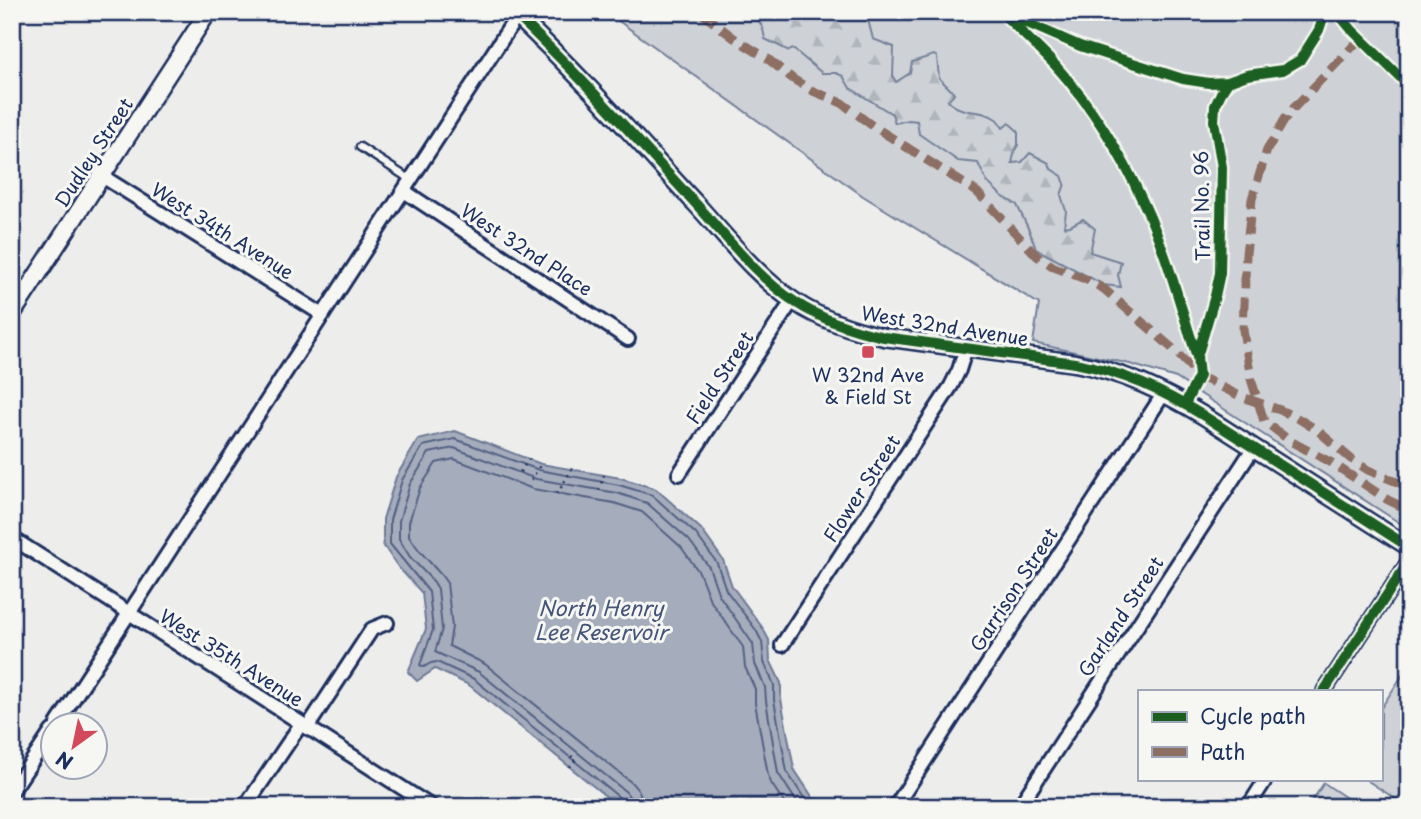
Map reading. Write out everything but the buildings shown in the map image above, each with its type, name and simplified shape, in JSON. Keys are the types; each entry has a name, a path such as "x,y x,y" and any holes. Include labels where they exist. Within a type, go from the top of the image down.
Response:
{"street":[{"name":"Dudley Street","path":"12,314 208,12"},
{"path":"66,710 407,186 515,14"},
{"name":"West 32nd Avenue","path":"515,14 600,100 745,258 792,301 853,330 904,341 1054,359 1128,376 1164,393 1254,447 1409,547"},
{"name":"West 34th Avenue","path":"102,176 323,315"},
{"name":"West 32nd Place","path":"407,186 628,339"},
{"name":"Field Street","path":"678,474 792,301"},
{"name":"Flower Street","path":"782,645 951,386 966,348"},
{"name":"Garrison Street","path":"895,807 1164,393"},
{"name":"Garland Street","path":"1019,807 1254,447"},
{"name":"West 35th Avenue","path":"12,538 432,807"},
{"path":"1325,690 1409,561"},
{"path":"245,807 372,629 387,623"},
{"path":"12,792 38,752"},
{"path":"1248,807 1265,780"}],"lane":[{"path":"360,147 407,186"}],"path":[{"path":"520,472 529,459"},
{"path":"531,480 541,464"},
{"path":"556,494 572,469"},
{"path":"599,490 604,474"},
{"path":"570,767 576,759 571,756"}],"green space":[{"path":"606,12 1409,12 1409,529 1176,378 1130,364 1033,343 1039,304 863,196"},
{"path":"738,12 863,12 867,16 873,39 894,47 893,77 896,82 910,73 912,62 934,55 937,57 939,78 954,93 948,101 960,109 991,116 997,119 1003,128 1009,123 1018,131 1018,145 1012,163 1022,162 1030,153 1049,163 1051,169 1062,176 1065,184 1061,195 1066,211 1064,227 1083,219 1095,229 1090,252 1121,262 1118,275 1121,287 1104,285 1036,249 1017,205 987,182 978,163 958,161 919,134 917,121 895,123 892,114 850,88 843,76 822,73 793,49 789,51 765,39 758,20"},
{"path":"1409,665 1409,807 1367,780 1382,780 1382,706"},
{"path":"1324,783 1360,807 1308,807"}],"water":[{"name":"North Henry Lee Reservoir","path":"455,431 541,464 621,478 656,489 701,529 723,560 732,586 769,640 770,660 781,683 781,699 794,769 819,807 619,807 469,685 435,669 417,681 408,672 426,629 422,593 398,567 383,545 383,519 396,477 418,440"}],"marked path":[{"path":"700,12 793,79 842,103 870,124 977,192 1037,256 1054,267 1104,289 1172,348 1199,376 1242,397 1299,419 1368,470 1409,487"},
{"path":"1361,38 1288,114 1267,150 1252,199 1246,254 1243,330 1251,379 1264,421 1290,441 1409,510"}],"cycle path":[{"path":"513,12 607,107 755,269 781,292 805,308 838,324 884,337 1075,363 1126,377 1173,398 1204,416 1409,547"},
{"path":"1001,12 1068,80 1116,149 1160,241 1197,357"},
{"name":"Trail No. 96","path":"1185,404 1199,376 1197,357 1220,273 1222,167 1214,121 1215,106 1228,82 1247,75 1283,70 1300,60 1319,30 1325,12"},
{"path":"1337,12 1409,86"},
{"path":"1009,15 1080,46 1183,79 1209,83 1228,82"},
{"path":"1325,690 1409,561"}],"place":[{"name":"W 32nd Ave & Field St","path":"868,352"}]}
